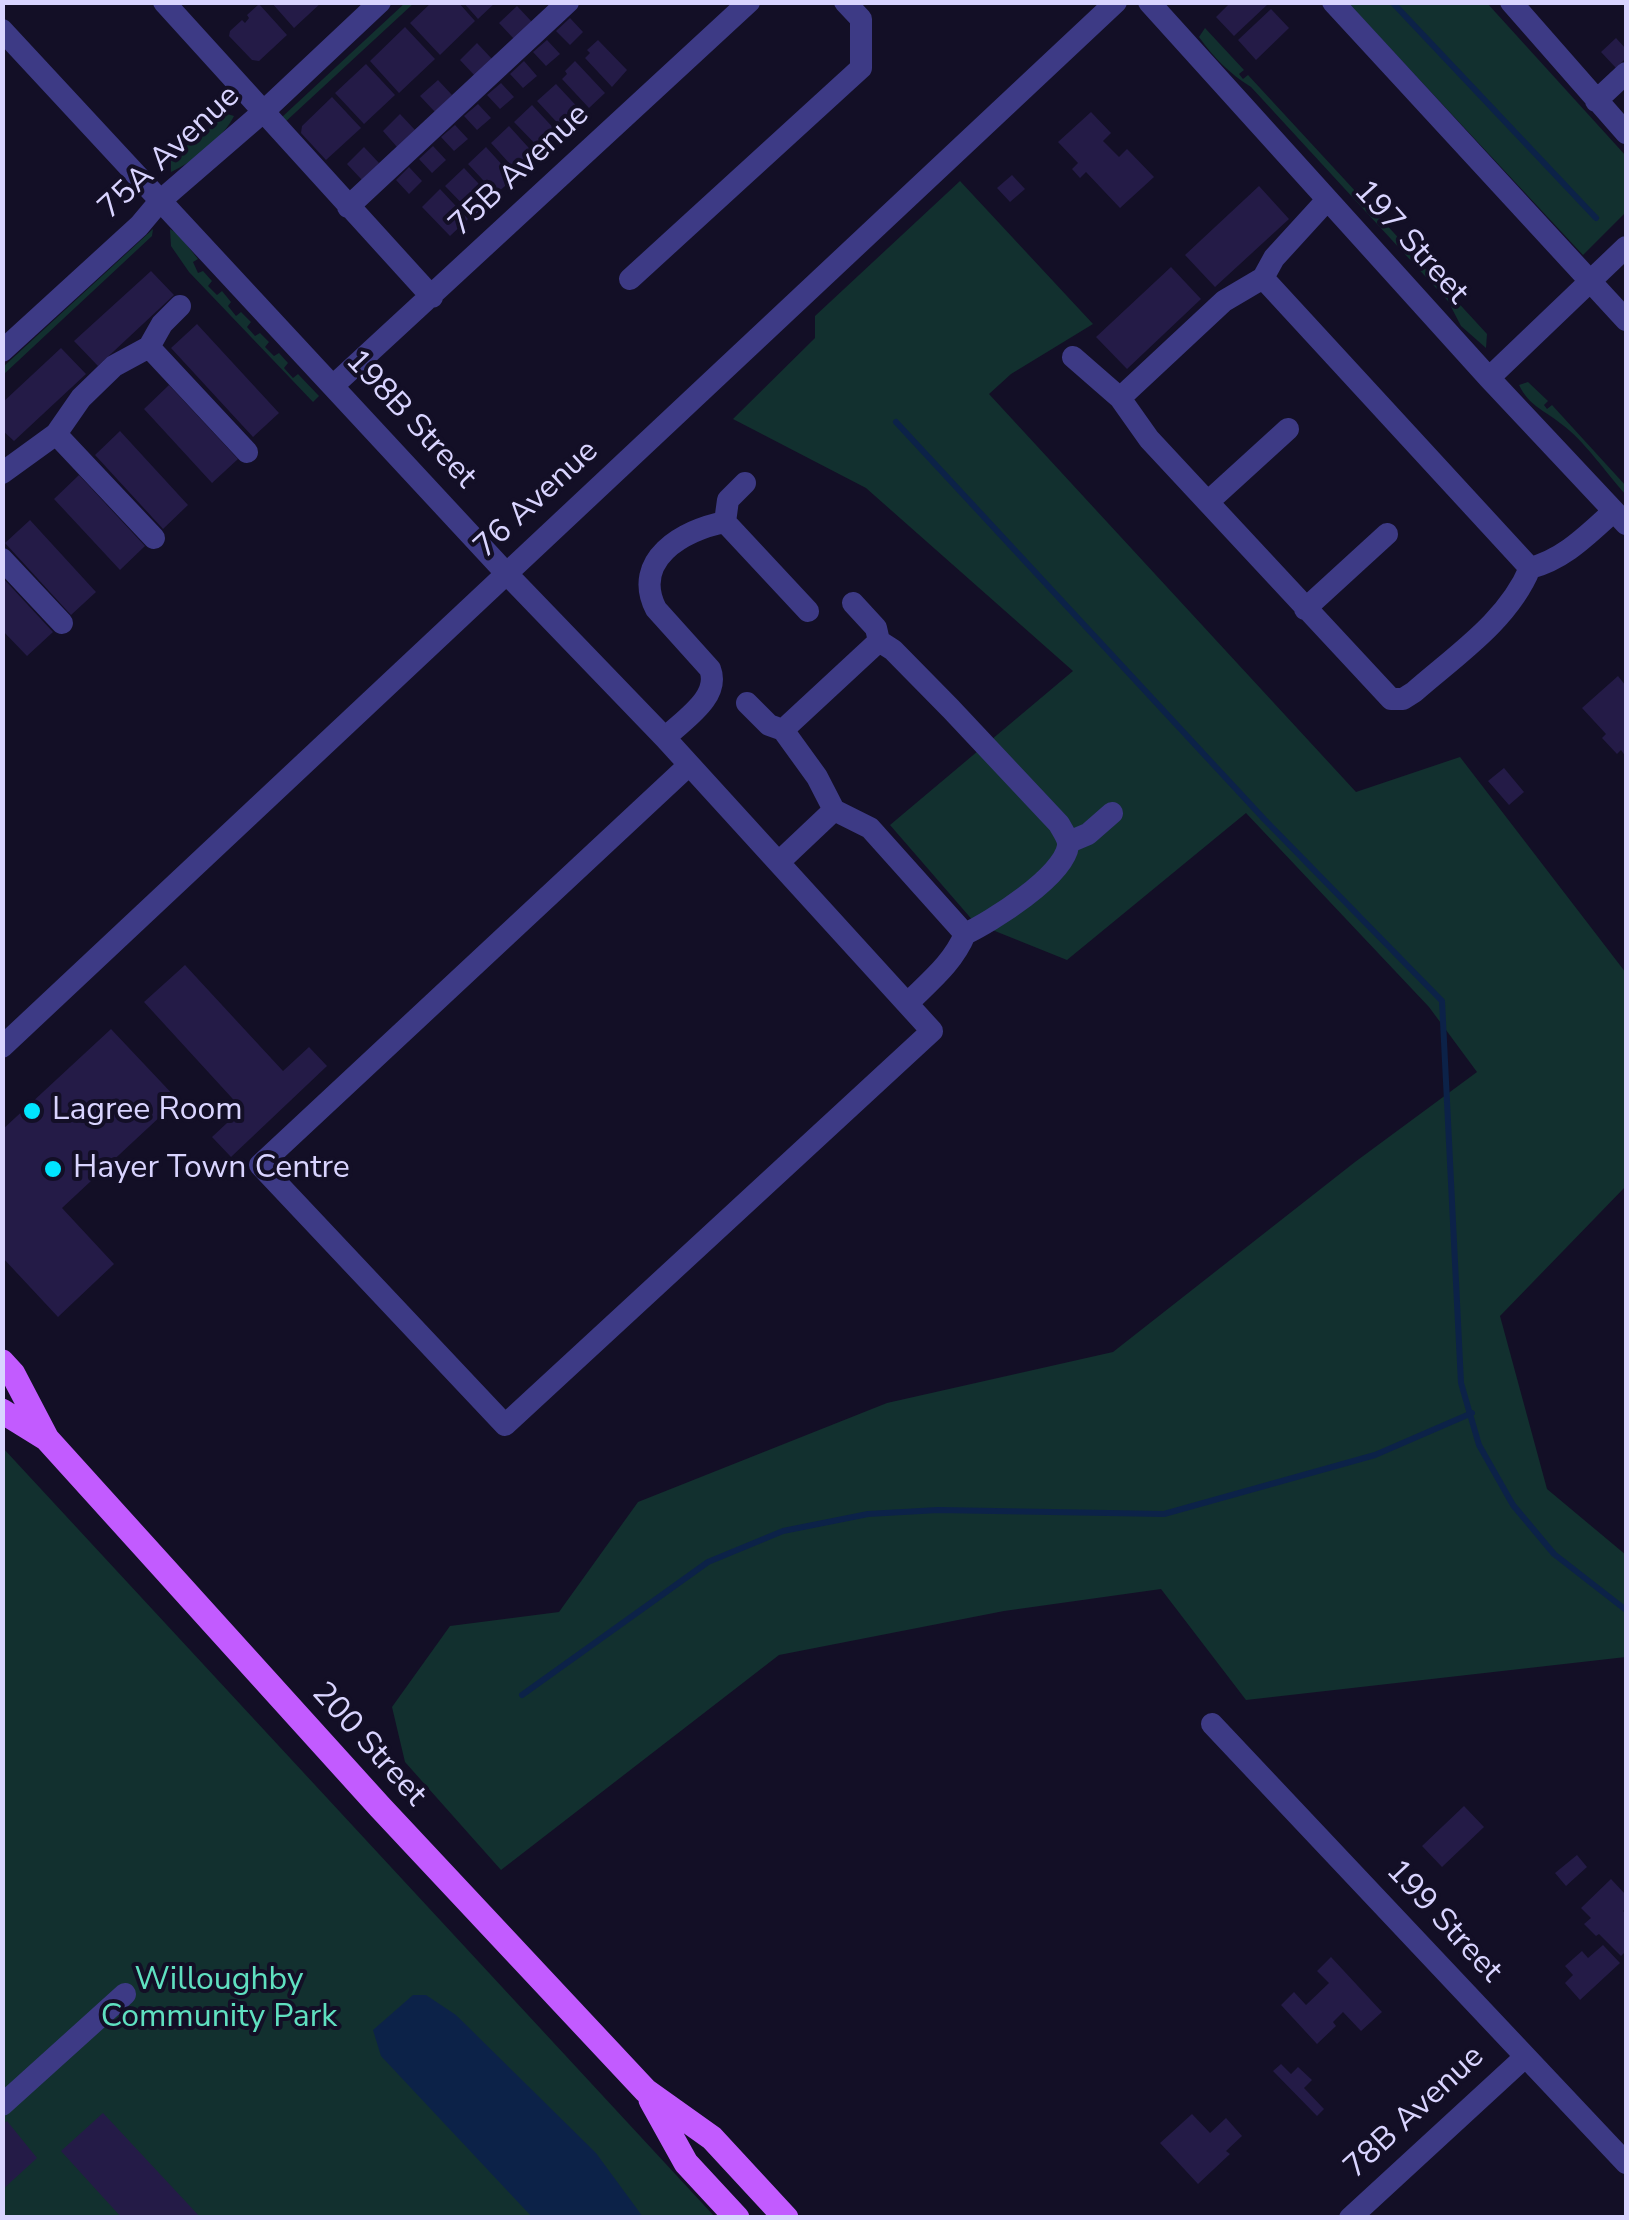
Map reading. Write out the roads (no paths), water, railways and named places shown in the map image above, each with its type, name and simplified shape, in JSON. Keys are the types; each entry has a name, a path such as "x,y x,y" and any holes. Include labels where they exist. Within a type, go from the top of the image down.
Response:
{"main road":[{"name":"200 Street","path":"2,1362 13,1374 47,1439 380,1807 646,2091 712,2138 786,2218"},
{"name":"200 Street","path":"2,1411 47,1439"},
{"name":"200 Street","path":"646,2091 686,2163 738,2218"}],"street":[{"name":"75A Avenue","path":"2,352 139,226 160,201 263,112 380,2"},
{"path":"348,207 568,2"},
{"name":"75B Avenue","path":"334,385 749,2"},
{"name":"76 Avenue","path":"2,1047 1116,2"},
{"name":"197 Street","path":"1149,2 1620,518"},
{"path":"1333,2 1626,320"},
{"path":"1511,3 1626,134"},
{"path":"176,7 263,112 432,297"},
{"path":"630,279 861,68 853,11"},
{"name":"198B Street","path":"2,30 506,574 666,738 932,1031 505,1425 260,1165 689,765"},
{"path":"1596,101 1626,72"},
{"path":"1120,398 1224,301 1263,278 1274,258 1327,200"},
{"path":"1489,378 1626,247"},
{"path":"1263,278 1530,568"},
{"path":"3,470 56,434 81,398 114,366 149,347 162,324 180,306"},
{"path":"149,347 247,452"},
{"path":"1073,358 1120,398 1149,439 1391,699 1403,699 1504,613 1521,591 1530,568"},
{"path":"1208,501 1288,429"},
{"path":"56,434 154,538"},
{"path":"725,522 728,500 745,483"},
{"path":"1530,568 1547,564 1620,518"},
{"path":"725,522 808,611"},
{"path":"666,738 704,700 712,689 713,677 656,609 647,583 650,569 676,542 701,527 725,522"},
{"path":"1305,609 1387,534"},
{"path":"2,560 62,623"},
{"path":"854,603 876,628 879,641 894,650 951,709 1059,824 1068,842 1045,878 1011,909 965,934 946,967 908,1003"},
{"path":"783,730 879,641"},
{"path":"747,703 769,725 783,730 817,777 834,810 878,836 965,934"},
{"path":"779,862 834,810"},
{"path":"1068,842 1088,834 1112,813"},
{"name":"199 Street","path":"1212,1724 1626,2163"},
{"path":"2,2105 124,1994"},
{"name":"78B Avenue","path":"1350,2218 1524,2056"}],"water":[{"path":"413,1995 426,1995 456,2015 596,2153 643,2217 532,2217 381,2056 373,2030"}],"waterway":[{"path":"1392,2 1596,218"},
{"path":"896,422 1264,819 1442,1001 1461,1383 1479,1445 1513,1505 1554,1554 1626,1610"},
{"path":"522,1695 708,1562 783,1531 868,1514 938,1510 1164,1514 1375,1455 1472,1413"}],"place":[{"name":"Lagree Room","path":"32,1111"},
{"name":"Hayer Town Centre","path":"53,1169"}],"park label":[{"name":"Willoughby Community Park","path":"219,2000"}]}
